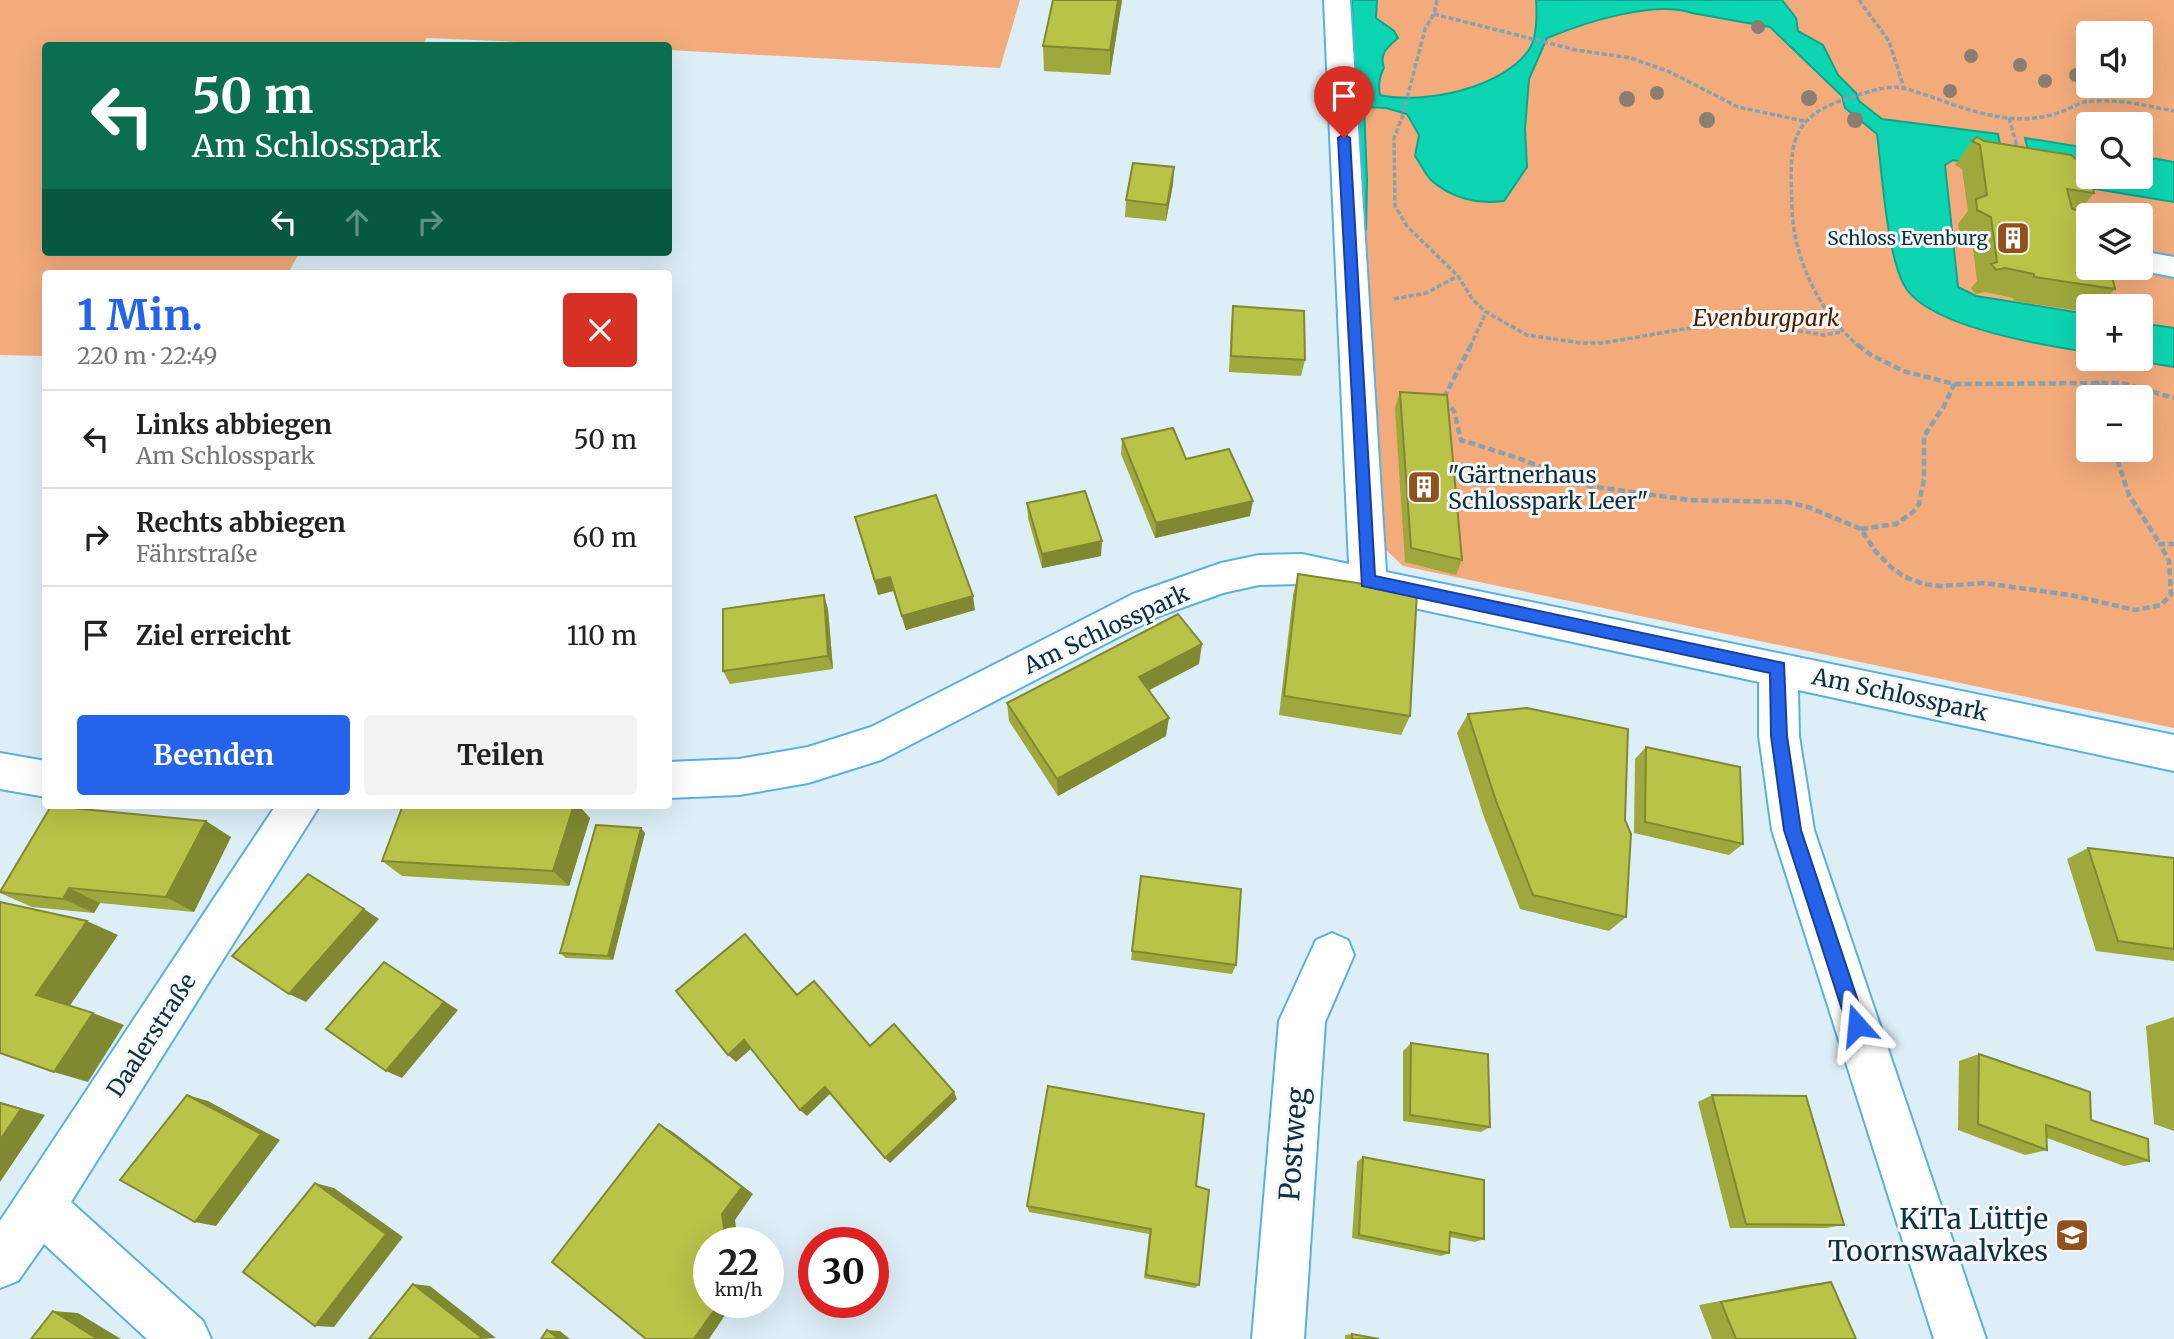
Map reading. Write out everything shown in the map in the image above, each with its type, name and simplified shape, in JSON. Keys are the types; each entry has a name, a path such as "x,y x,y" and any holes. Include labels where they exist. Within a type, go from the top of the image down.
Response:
{"street":[{"path":"1337,0 1368,581"},
{"path":"2153,263 2174,267"},
{"name":"Am Schlosspark","path":"672,780 739,777 808,765 881,742 1146,605 1221,578 1259,570 1303,569 2174,753"},
{"path":"1778,668 1779,736 1793,830 1960,1339"},
{"path":"0,771 42,778"},
{"name":"Daalerstraße","path":"0,1263 40,1207 296,809"},
{"name":"Postweg","path":"1278,1339 1302,1021 1332,955"},
{"path":"40,1207 185,1339"}],"path":[{"path":"1437,0 1434,14 1425,29 1402,118 1394,138 1395,206 1417,238 1458,276 1473,300 1486,312 1527,335 1581,343 1752,323 1823,335 1842,332"},
{"path":"1859,0 1886,32 1895,49 1903,88"},
{"path":"1434,14 1576,50 1631,58 1670,72 1738,107 1804,121"},
{"path":"2174,111 2104,100 2081,103 2049,114 2009,118 1961,109 1903,88 1878,89 1838,101 1813,113 1804,121 1790,155 1793,232 1798,252 1817,294 1842,332 1871,355 1903,371 1954,384 2096,381 2122,383 2174,398"},
{"path":"2009,118 2020,157"},
{"path":"1352,303 1378,302 1426,293 1458,276"},
{"path":"1444,399 1457,367 1478,336 1486,312"},
{"path":"2096,381 2098,385"},
{"path":"1444,399 1454,411 1461,440 1518,458 1589,486 1689,500 1787,502 1826,513 1861,529 1895,526 1909,517 1921,501 1923,440 1928,426 1942,410 1954,384"},
{"path":"1431,399 1444,399"},
{"path":"1861,529 1876,552 1891,567 1905,577 1924,584 1940,586 1984,583 2070,595 2135,610 2161,605 2171,595 2169,561 2129,495 2118,462"},
{"path":"2160,544 2174,544"}],"green space":[{"path":"0,0 1020,0 1000,68 672,50 672,42 519,42 427,38 424,42 42,42 42,256 298,256 290,270 42,270 42,356 0,355"},
{"name":"Evenburgpark","path":"1340,0 2174,0 2174,728 1403,566 1382,546"}],"shaded area":[{"path":"1352,0 1377,0 1376,18 1394,31 1398,38 1383,55 1380,95 1418,98 1483,83 1518,62 1530,48 1534,38 1536,0 1782,0 1796,18 1798,31 1823,45 1838,75 1856,93 1859,101 1882,119 1998,134 2001,150 2029,154 2025,138 2076,146 2076,186 1953,160 1945,165 1958,287 1976,296 2076,312 2076,350 1991,333 1965,325 1922,304 1908,291 1895,261 1883,193 1877,134 1845,108 1842,96 1770,27 1676,10 1659,9 1620,15 1547,38 1529,79 1525,129 1527,167 1504,201 1465,199 1439,186 1429,178 1415,156 1419,135 1407,114 1386,108 1364,107 1366,230 1357,233"},
{"path":"2153,158 2174,162 2174,202 2095,189 2153,189"},
{"path":"2153,325 2174,328 2174,367 2153,364"}],"building":[{"path":"1053,0 1118,0 1110,50 1043,46"},
{"path":"1977,137 1984,141 2071,155 2076,159 2076,189 2093,189 2094,193 2067,189 2072,209 2076,210 2076,280 2113,280 2115,289 2034,277 2034,274 2005,268 1996,270 1991,264 1997,262 1991,217 1977,210 1976,199 1987,195 1980,145 1972,141"},
{"path":"1133,163 1174,167 1167,205 1126,200"},
{"path":"1233,306 1304,311 1305,360 1231,356"},
{"name":"\"Gärtnerhaus Schlosspark Leer\"","path":"1400,392 1447,395 1462,560 1411,548"},
{"path":"1173,428 1186,459 1229,449 1253,501 1156,523 1122,439"},
{"path":"1085,491 1102,541 1042,554 1027,503"},
{"path":"936,495 973,596 902,616 890,577 875,581 855,517"},
{"path":"1298,574 1417,592 1410,716 1284,696"},
{"path":"824,595 828,656 723,671 723,609"},
{"path":"1178,614 1202,644 1139,677 1169,718 1057,779 1007,703"},
{"path":"1527,708 1628,729 1625,820 1631,834 1626,917 1533,895 1496,801 1468,714"},
{"path":"1646,747 1740,767 1743,844 1645,822"},
{"path":"49,809 82,809 206,821 166,897 69,888 63,899 0,892"},
{"path":"402,809 573,809 553,871 382,861"},
{"path":"596,825 641,828 608,956 560,953"},
{"path":"2088,848 2174,858 2174,949 2118,941"},
{"path":"308,874 364,909 289,994 232,956"},
{"path":"1141,876 1241,889 1236,965 1132,951"},
{"path":"0,902 87,921 36,995 93,1013 54,1072 0,1053"},
{"path":"745,934 797,995 814,981 870,1046 894,1024 954,1092 885,1158 825,1087 800,1110 744,1040 728,1055 676,991"},
{"path":"384,962 444,1002 386,1071 326,1029"},
{"path":"1411,1043 1488,1054 1490,1127 1410,1115"},
{"path":"1979,1054 2090,1092 2091,1120 2148,1139 2149,1161 2046,1125 2047,1150 1978,1124"},
{"path":"1048,1086 1204,1114 1196,1186 1209,1190 1199,1285 1146,1275 1151,1229 1027,1206"},
{"path":"187,1095 261,1134 195,1222 120,1180"},
{"path":"1712,1095 1806,1096 1844,1225 1746,1224"},
{"path":"0,1103 21,1109 0,1140"},
{"path":"659,1124 742,1187 722,1214 724,1227 693,1227 693,1318 709,1318 694,1339 646,1339 552,1262"},
{"path":"1363,1157 1484,1180 1484,1239 1450,1232 1449,1253 1359,1235"},
{"path":"315,1183 386,1234 315,1326 243,1272"},
{"path":"1831,1282 1856,1339 1736,1339 1721,1302"},
{"path":"413,1284 481,1337 480,1339 369,1339"},
{"path":"53,1311 98,1339 31,1339"},
{"path":"547,1330 559,1339 541,1339"},
{"path":"1352,1334 1379,1339 1352,1339"}],"place":[{"name":"Schloss Evenburg","path":"2013,238"},
{"name":"\"Gärtnerhaus Schlosspark Leer\"","path":"1424,487"},
{"name":"KiTa Lüttje Toornswaalvkes","path":"2072,1235"}],"route":[{"path":"1344,138 1368,581 1778,668 1779,736 1793,830 1857,1025"}]}
